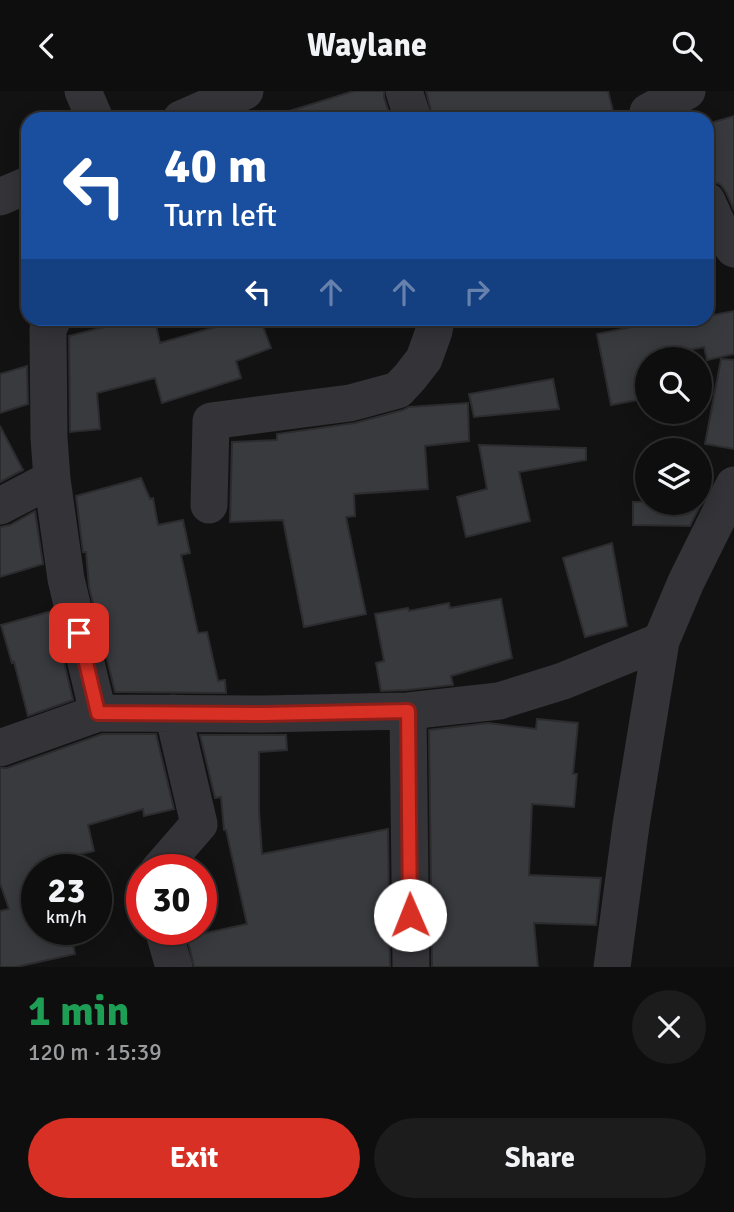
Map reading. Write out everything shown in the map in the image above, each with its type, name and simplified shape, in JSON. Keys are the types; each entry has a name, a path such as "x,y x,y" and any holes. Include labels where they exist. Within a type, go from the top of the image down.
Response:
{"street":[{"path":"83,91 92,112"},
{"path":"197,112 244,91"},
{"path":"404,91 411,112"},
{"path":"646,107 687,91"},
{"path":"0,197 21,188"},
{"path":"714,217 734,249"},
{"path":"50,326 49,438 52,478 66,579 98,713"},
{"path":"209,505 211,421 350,404 398,390 424,359 435,326"},
{"path":"0,506 52,478"},
{"path":"612,967 631,825 661,641 686,582 734,485"},
{"path":"0,748 98,713 408,711 499,701 563,681 661,641"},
{"path":"408,711 411,967"},
{"path":"173,713 199,824 173,854"},
{"path":"168,945 174,967"}],"building":[{"path":"354,91 384,91 389,112 286,112"},
{"path":"426,91 608,91 613,112 431,112"},
{"path":"734,116 734,210 726,192 720,184 714,182 714,122"},
{"path":"734,311 734,354 712,359 712,347 635,347 635,400 611,405 597,334 636,326 714,326 714,315"},
{"path":"108,326 156,326 160,343 219,326 263,326 271,348 236,361 241,378 162,403 155,378 97,393 100,429 70,432 69,336"},
{"path":"721,359 734,360 734,449 712,445 712,438 706,438 709,424 712,424 712,407"},
{"path":"27,366 28,404 0,413 0,374"},
{"path":"553,379 559,409 474,417 469,394"},
{"path":"468,403 469,441 425,446 428,489 354,494 355,516 346,517 366,614 304,627 283,520 230,522 232,442 277,440 277,434 355,423 409,407"},
{"path":"0,426 23,470 0,482"},
{"path":"479,445 586,448 586,460 519,472 530,521 466,537 457,497 487,489"},
{"path":"141,478 150,499 153,498 158,525 183,520 190,553 181,555 198,633 207,632 218,681 225,680 226,693 115,692 89,587 76,496"},
{"path":"633,502 635,515 696,515 690,526 633,525"},
{"path":"35,511 43,564 0,577 0,527 10,525"},
{"path":"612,543 627,626 585,637 563,558"},
{"path":"501,599 512,658 451,676 453,685 381,691 376,663 384,661 375,614 449,603 450,608"},
{"path":"52,611 73,700 28,716 1,625"},
{"path":"537,719 578,723 573,774 577,774 574,807 532,804 529,875 601,878 596,925 534,923 538,967 432,967 429,730 488,723 536,729"},
{"path":"102,734 156,734 174,809 144,816 143,809 88,825 94,851 81,854 21,854 21,945 73,945 75,954 16,967 0,967 0,911 9,909 0,883 0,768 7,768"},
{"path":"200,735 286,735 287,750 259,752 262,854 388,829 390,967 194,967 189,945 217,945 217,930 247,924 224,830 221,797 215,798"}],"route":[{"path":"79,633 98,713 408,711 410,915"}]}
